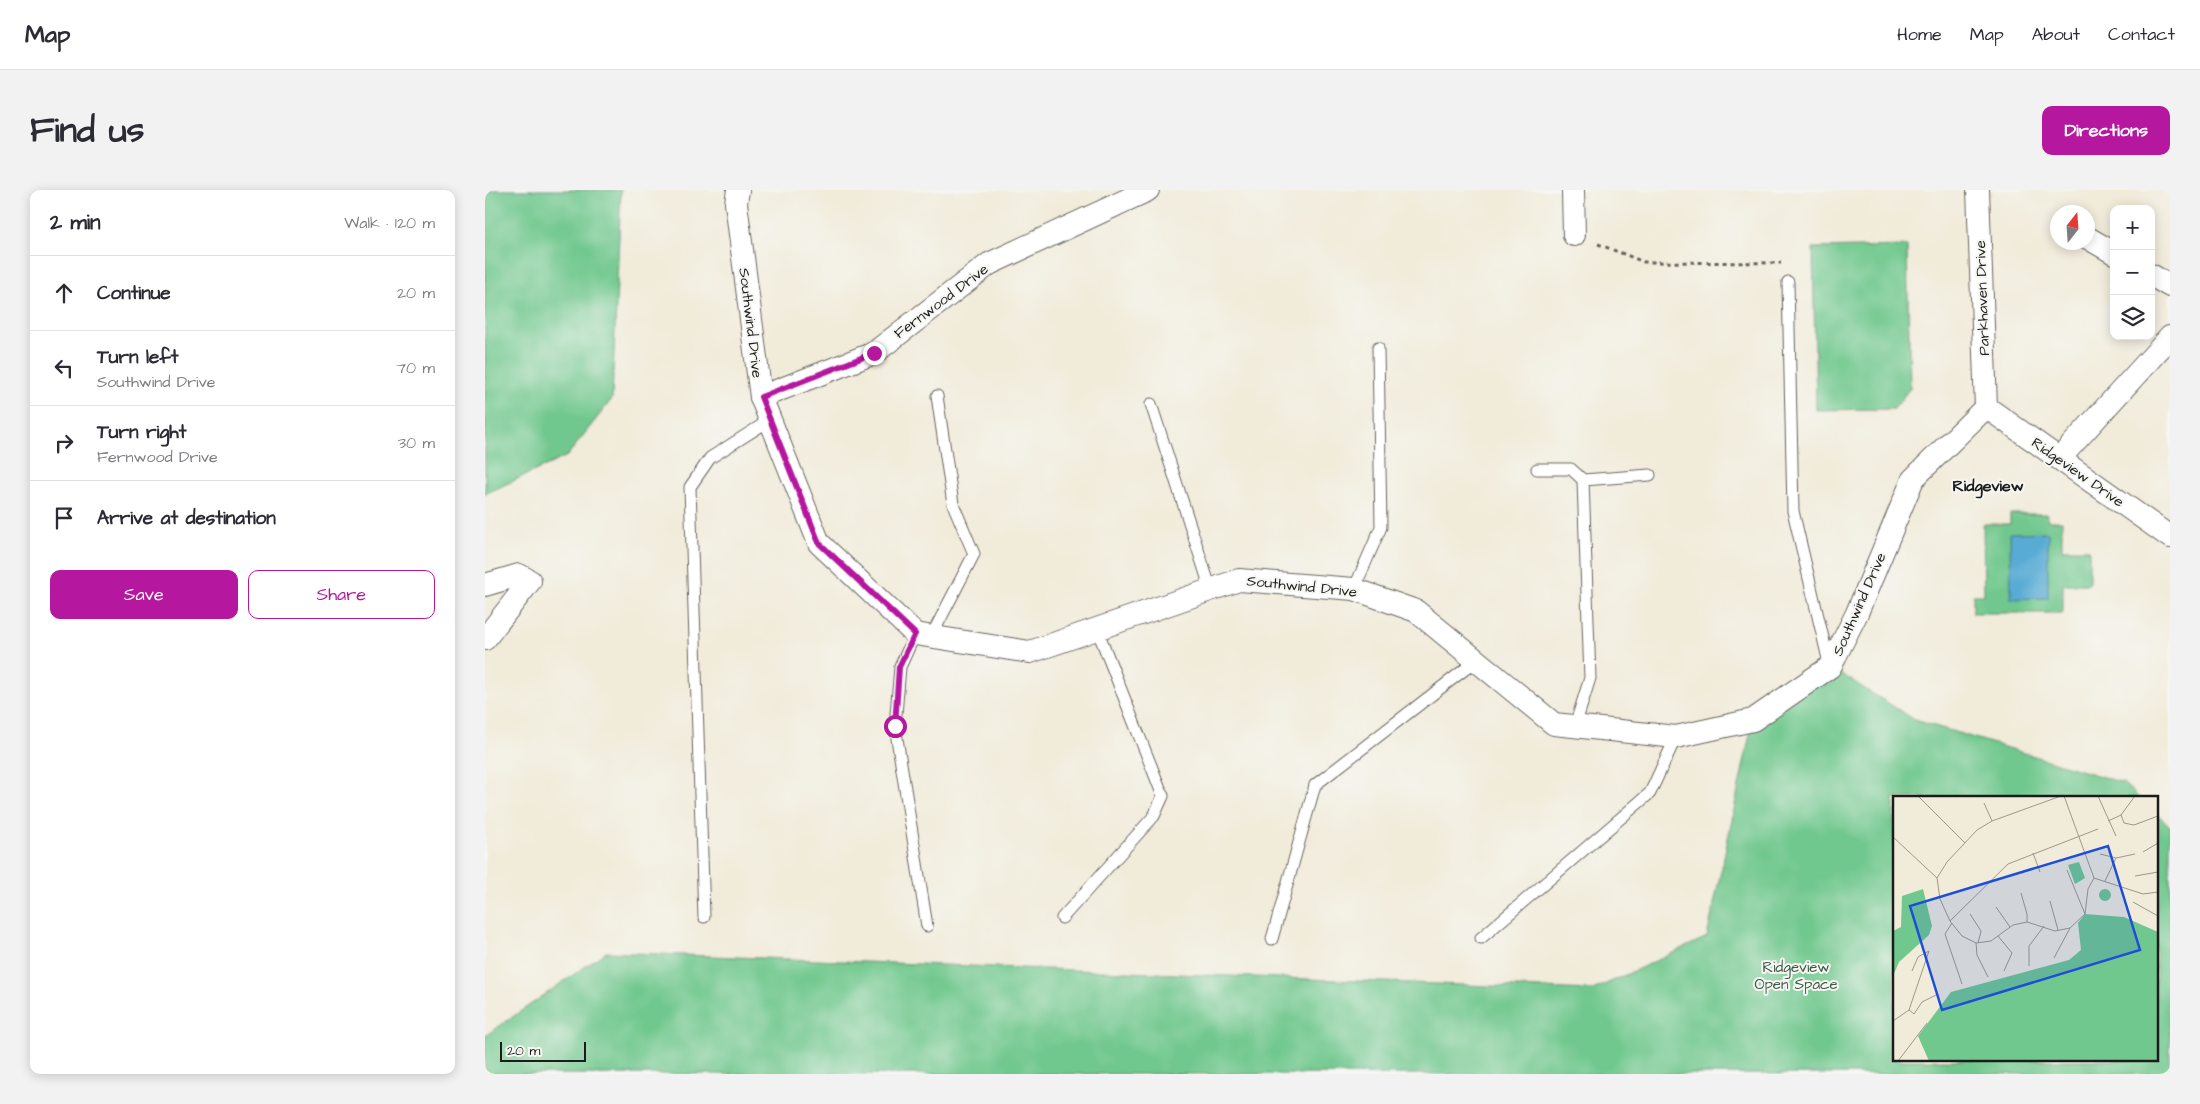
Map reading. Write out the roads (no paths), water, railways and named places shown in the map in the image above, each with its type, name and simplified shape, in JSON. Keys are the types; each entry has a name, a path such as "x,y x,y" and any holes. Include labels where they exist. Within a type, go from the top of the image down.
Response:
{"street":[{"name":"Southwind Drive","path":"738,190 736,203 761,397 819,543 923,636 1030,652 1239,580 1354,589 1416,611 1554,724 1676,737 1753,720 1830,667 1857,613 1913,478 1987,406"},
{"name":"Fernwood Drive","path":"761,397 874,353 989,264 1148,190"},
{"path":"1573,190 1574,235"},
{"name":"Parkhaven Drive","path":"1978,190 1987,406"},
{"path":"2095,242 2110,251"},
{"path":"2155,277 2170,286"},
{"path":"2060,458 2170,338"},
{"name":"Ridgeview Drive","path":"1987,406 2170,536"},
{"path":"485,586 519,575 531,581 485,639"}],"lane":[{"path":"1788,282 1793,511 1830,667"},
{"path":"1354,589 1381,527 1378,348"},
{"path":"927,926 895,726 899,667 923,636 974,554 953,504 937,396"},
{"path":"1151,404 1211,590"},
{"path":"704,917 690,487 709,458 770,420"},
{"path":"1537,468 1571,469 1583,480 1590,678 1575,726"},
{"path":"1583,480 1650,475"},
{"path":"1062,918 1154,816 1163,796 1097,629"},
{"path":"1272,939 1315,785 1477,660"},
{"path":"1481,938 1650,793 1676,737"}],"water":[{"path":"2048,532 2048,598 2011,599 2010,533"}],"district":[{"name":"Ridgeview","path":"1988,485"}],"park label":[{"name":"Ridgeview Open Space","path":"1796,976"}]}
